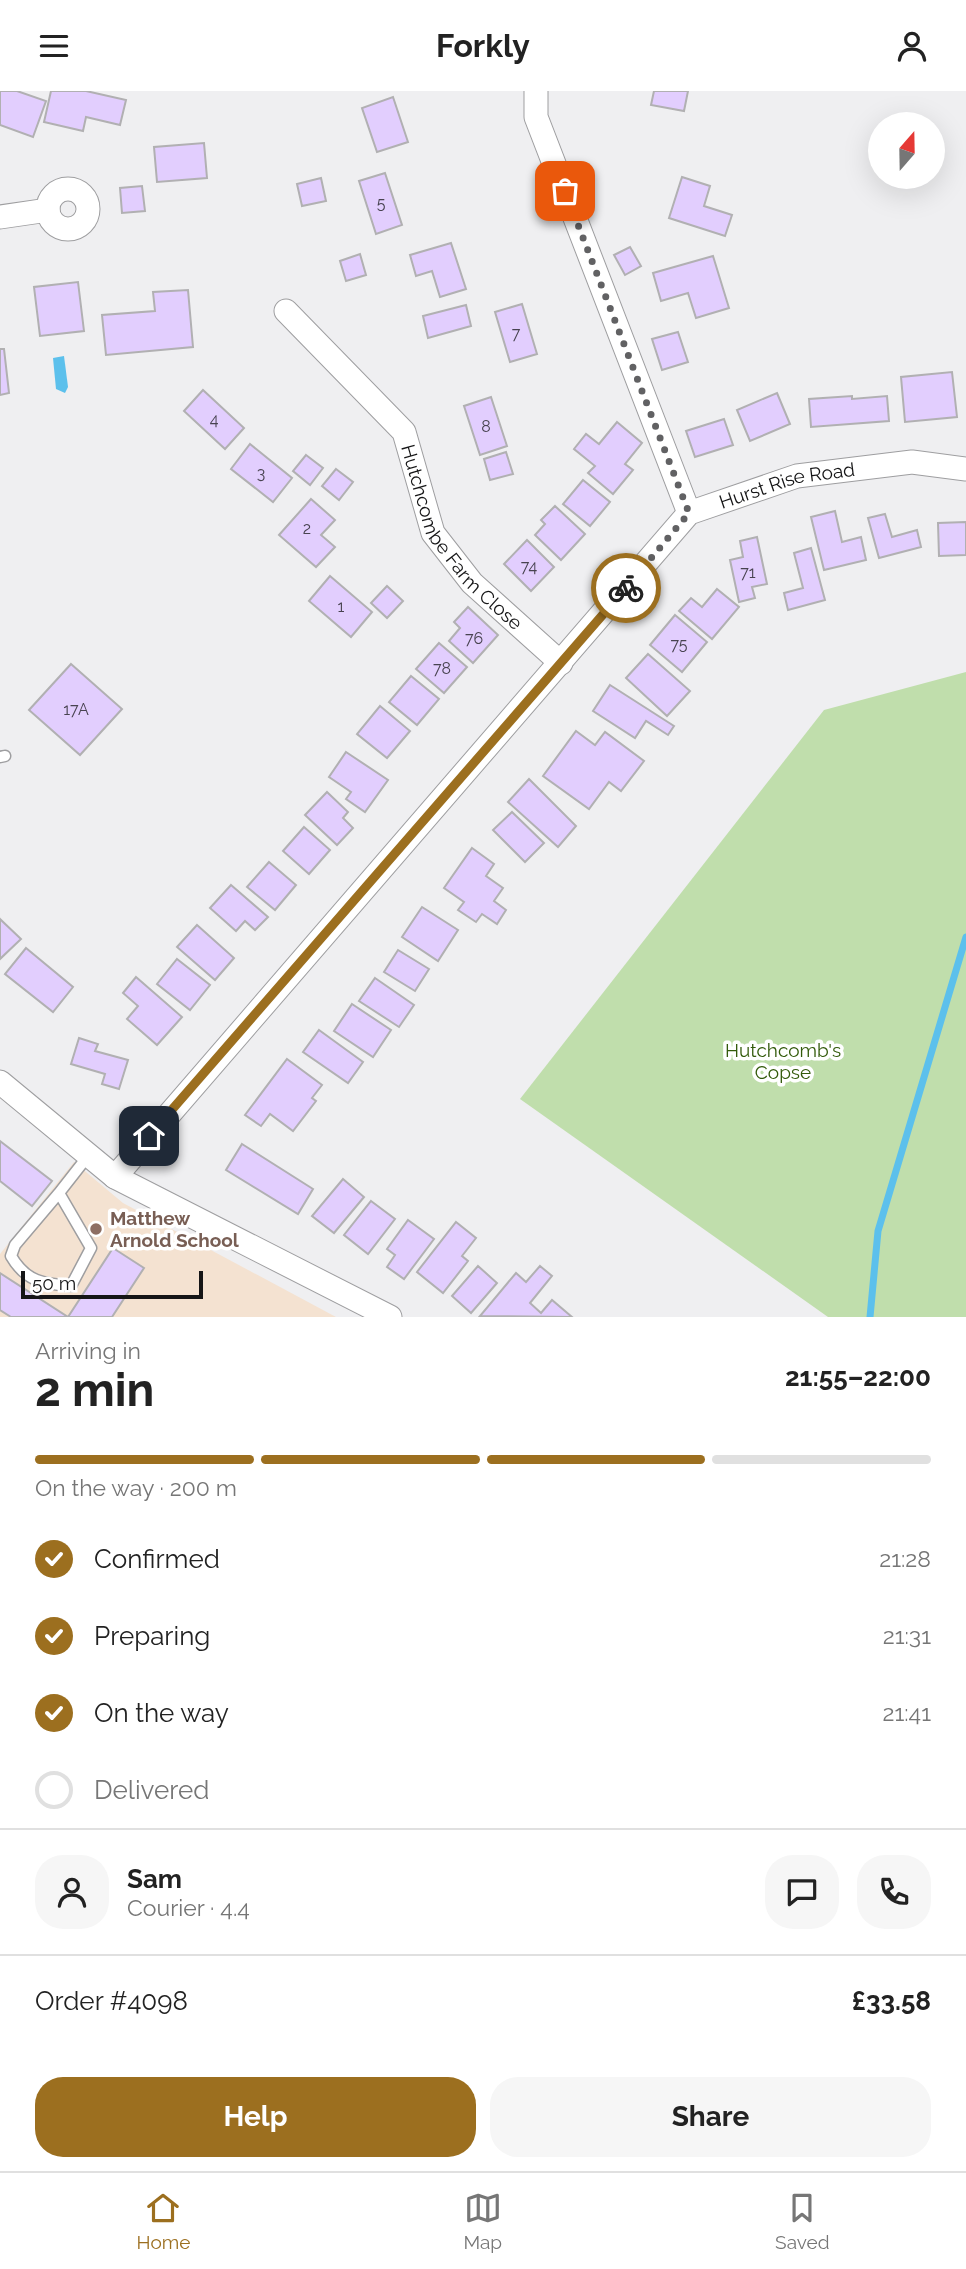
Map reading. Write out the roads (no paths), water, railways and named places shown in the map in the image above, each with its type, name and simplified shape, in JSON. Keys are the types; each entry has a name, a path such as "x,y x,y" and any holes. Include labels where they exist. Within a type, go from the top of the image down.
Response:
{"street":[{"path":"115,1177 689,513 536,117 536,91"},
{"path":"0,217 48,210"},
{"name":"Hutchcombe Farm Close","path":"286,311 404,432 433,533 472,583 561,663"},
{"name":"Hurst Rise Road","path":"689,513 797,476 912,462 966,469"},
{"path":"0,1082 115,1177 390,1317"}],"lane":[{"path":"59,1193 91,1248 71,1286 37,1284 6,1258 88,1156"}],"water":[{"path":"64,356 68,387 65,393 56,389 53,358"}],"waterway":[{"path":"870,1317 878,1231 966,937"}],"place":[{"name":"Matthew Arnold School","path":"96,1229"}],"park label":[{"name":"Hutchcomb's Copse","path":"783,1061"}]}
